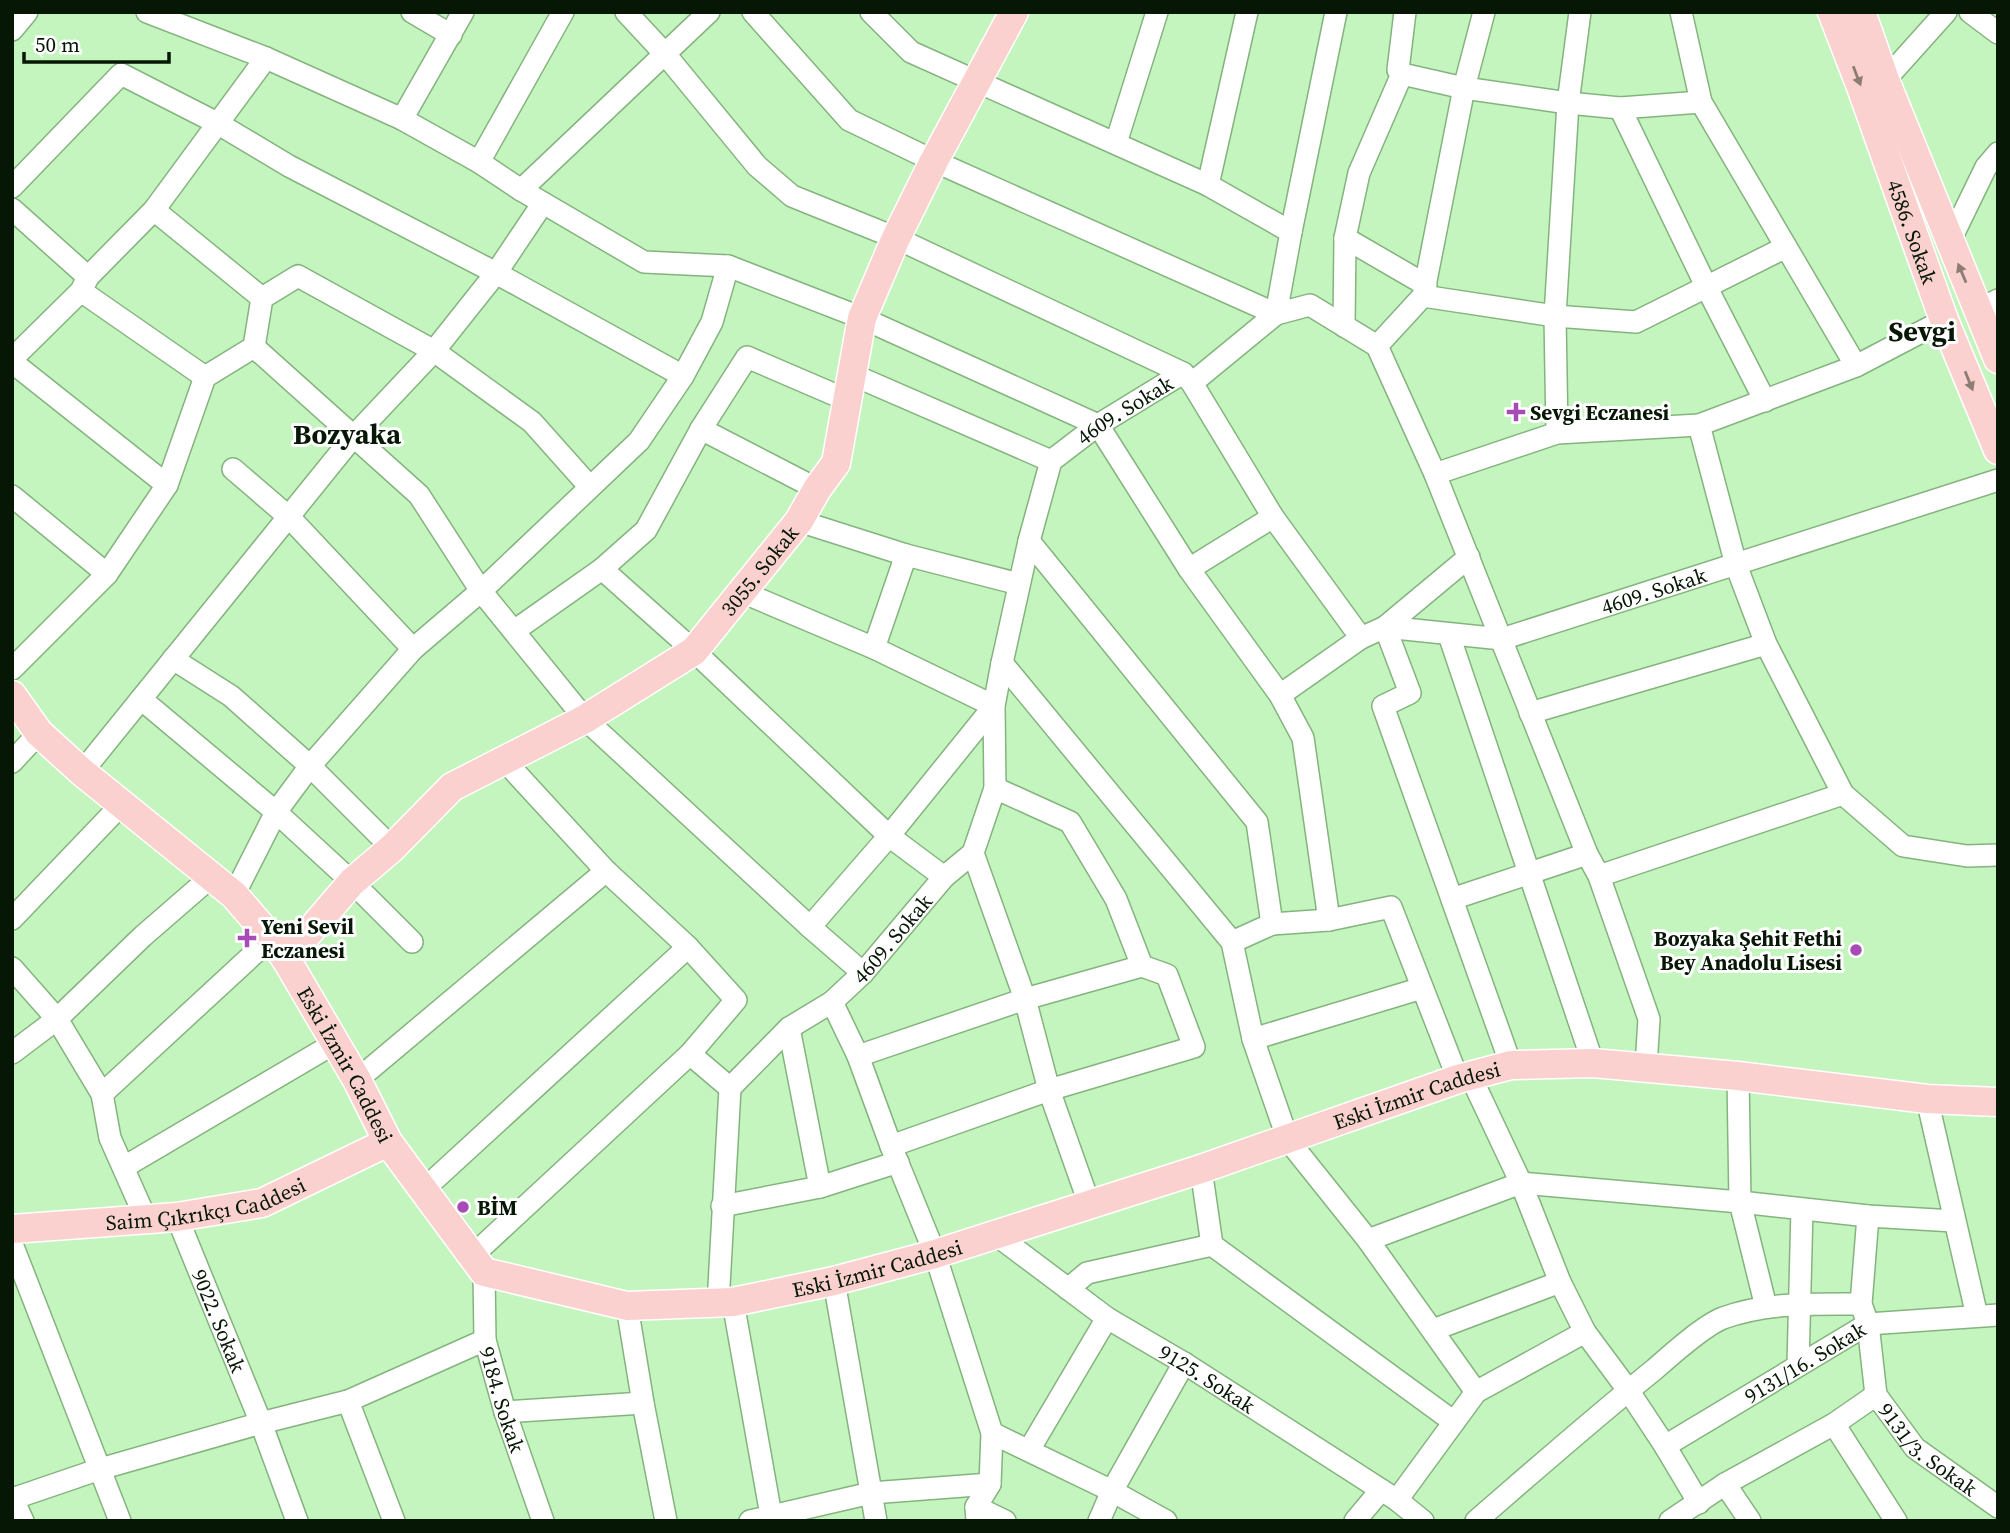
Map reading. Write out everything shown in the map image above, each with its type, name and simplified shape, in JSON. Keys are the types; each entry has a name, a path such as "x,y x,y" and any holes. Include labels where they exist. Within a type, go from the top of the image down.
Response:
{"main road":[{"name":"3055. Sokak","path":"279,949 392,848 452,787 585,719 694,651 799,521 836,463 862,318 934,161 1014,12"},
{"name":"4586. Sokak","path":"1832,12 1944,320 1998,450"},
{"name":"4586. Sokak","path":"1861,12 1949,243 1988,305 1998,359"},
{"name":"Eski İzmir Caddesi","path":"12,695 39,733 82,772 234,895 279,949 357,1080 388,1142 478,1264 627,1306 726,1303 834,1281 935,1254 1288,1140 1464,1077 1511,1065 1593,1063 1646,1067 1927,1099 1998,1102"},
{"name":"Saim Çıkrıkçı Caddesi","path":"12,1228 177,1217 262,1203 388,1142"}],"street":[{"path":"12,30 27,12"},
{"path":"147,12 266,58 402,120 479,162 543,204 645,262 727,266 862,318 1098,425 1189,569 1280,695 1303,738 1328,920"},
{"path":"412,12 450,35"},
{"path":"402,120 463,12"},
{"path":"479,162 563,12"},
{"path":"626,12 665,54 757,166 792,196 896,239 1188,378 1276,314 1310,306 1377,346 1435,474 1587,854 1599,876 1649,1019 1646,1067"},
{"path":"521,190 709,12"},
{"path":"752,12 849,120 934,161 1276,314"},
{"path":"1116,143 1157,12"},
{"path":"1208,185 1247,12"},
{"path":"1276,314 1336,12"},
{"path":"1405,12 1398,70 1402,74 1464,88 1620,108 1701,102"},
{"path":"1377,346 1425,290 1464,88 1485,12"},
{"path":"1557,433 1555,316 1568,103 1580,12"},
{"path":"1681,12 1701,102 1856,366"},
{"path":"1885,80 1946,12"},
{"path":"1970,12 1998,33"},
{"path":"877,14 911,52 1208,185 1291,232"},
{"path":"167,485 12,360 154,210 266,58"},
{"path":"12,187 121,74 217,123 289,166 496,273 682,376"},
{"path":"1344,326 1345,238 1359,173 1402,74"},
{"path":"1620,108 1765,401"},
{"path":"1949,243 1986,167 1998,153"},
{"path":"82,772 353,437 434,352 496,273 543,204"},
{"path":"12,209 84,284 205,377"},
{"path":"154,210 262,298"},
{"path":"1345,238 1425,290 1555,316 1636,322 1786,247"},
{"path":"234,895 276,812 310,766 413,649 481,591 639,441 682,376 712,322 727,266"},
{"path":"12,669 107,574 167,485 205,377 254,347 262,298 298,276 434,352 532,422 589,486"},
{"path":"1435,474 1557,433 1699,425 1856,366 1944,320"},
{"path":"254,347 419,495 481,591 585,719 863,973"},
{"path":"514,631 602,569 646,530 701,429 747,357 849,387 1051,461 1029,541 994,706 995,788 973,853 1025,999 1049,1090 1089,1203"},
{"name":"4609. Sokak","path":"1051,461 1098,425 1188,378 1273,517 1361,638"},
{"path":"1699,425 1736,565 1766,644 1843,794 1903,846 1967,856 1998,855"},
{"path":"701,429 817,489"},
{"path":"233,469 289,517 413,649"},
{"name":"4609. Sokak","path":"1385,627 1502,639 1998,480"},
{"path":"12,496 107,574"},
{"path":"1189,569 1273,517"},
{"path":"799,521 906,555 1019,584"},
{"path":"1029,541 1257,822 1272,925"},
{"path":"874,648 906,555"},
{"path":"1280,695 1361,638 1385,627 1469,557"},
{"path":"602,569 694,651 889,836 944,877"},
{"path":"742,592 874,648 994,706"},
{"path":"1385,627 1410,693 1383,706 1511,1065"},
{"path":"1449,635 1593,1063"},
{"path":"1530,713 1766,644"},
{"path":"173,659 231,696 310,766 392,848"},
{"path":"1002,663 1232,942 1253,1040 1288,1140 1368,1240 1476,1392"},
{"path":"141,699 276,812 412,942"},
{"path":"810,927 889,836 994,706"},
{"path":"12,762 39,733"},
{"path":"478,1264 690,1054 736,1000 688,947 606,870 503,759"},
{"path":"995,788 1070,821 1116,900 1142,966"},
{"path":"1599,876 1843,794"},
{"path":"12,919 122,804"},
{"name":"4609. Sokak","path":"730,1088 789,1028 832,1002 863,973 944,877 973,853"},
{"path":"1452,899 1587,854"},
{"path":"357,1080 606,870"},
{"path":"12,1053 57,1019 143,936 211,877"},
{"path":"1232,942 1272,925 1328,920 1391,907 1422,988 1464,1077 1521,1183 1560,1282 1585,1332 1628,1390 1699,1503"},
{"path":"422,1191 688,947"},
{"path":"102,1094 279,949"},
{"path":"722,1206 820,1187 1049,1090 1194,1047 1167,975 1142,966 1025,999 858,1056"},
{"path":"12,968 57,1019 102,1094 110,1138 146,1219"},
{"path":"1253,1040 1422,988"},
{"path":"832,1002 858,1056 935,1254 992,1433 990,1484 976,1514 1006,1521"},
{"path":"789,1028 820,1187"},
{"path":"124,1167 335,1043"},
{"path":"690,1054 730,1088 722,1206 726,1303 772,1518"},
{"path":"1738,1076 1740,1202 1766,1307"},
{"path":"1927,1099 1954,1221 1987,1316"},
{"path":"1201,1169 1212,1245 1454,1422"},
{"path":"1368,1240 1521,1183 1868,1216 1954,1221"},
{"path":"1798,1365 1802,1209"},
{"name":"9131/3. Sokak","path":"1868,1216 1864,1314 1876,1395 1915,1448 1998,1507"},
{"name":"9022. Sokak","path":"177,1217 261,1423 297,1521"},
{"name":"9125. Sokak","path":"995,1234 1107,1318 1184,1363 1389,1495 1423,1521"},
{"path":"12,1244 120,1521"},
{"path":"1068,1289 1087,1273 1212,1245"},
{"name":"9184. Sokak","path":"478,1264 485,1340 505,1412 543,1521"},
{"path":"834,1281 876,1521"},
{"path":"1433,1330 1560,1282"},
{"path":"1476,1521 1628,1390 1721,1319 1766,1307 1801,1303 1864,1314"},
{"path":"627,1306 666,1521"},
{"name":"9131/16. Sokak","path":"1665,1446 1798,1365 1864,1314 1987,1316"},
{"path":"1029,1450 1107,1318"},
{"path":"1355,1521 1389,1495 1454,1422 1476,1392 1585,1332"},
{"path":"23,1521 12,1498 100,1469 348,1401 485,1340"},
{"path":"1099,1521 1112,1491 1184,1363"},
{"path":"1670,1521 1725,1484 1834,1424 1876,1395"},
{"path":"348,1401 394,1521"},
{"path":"505,1412 643,1403"},
{"path":"1834,1424 1896,1521"},
{"path":"992,1433 1112,1491 1166,1521"},
{"path":"750,1521 871,1493 990,1484"},
{"path":"1725,1484 1750,1521"}],"place":[{"name":"Sevgi Eczanesi","path":"1516,412"},
{"name":"Yeni Sevil Eczanesi","path":"247,938"},
{"name":"Bozyaka Şehit Fethi Bey Anadolu Lisesi","path":"1856,950"},
{"name":"BİM","path":"463,1207"}],"district":[{"name":"Sevgi","path":"1922,331"},
{"name":"Bozyaka","path":"347,434"}]}
